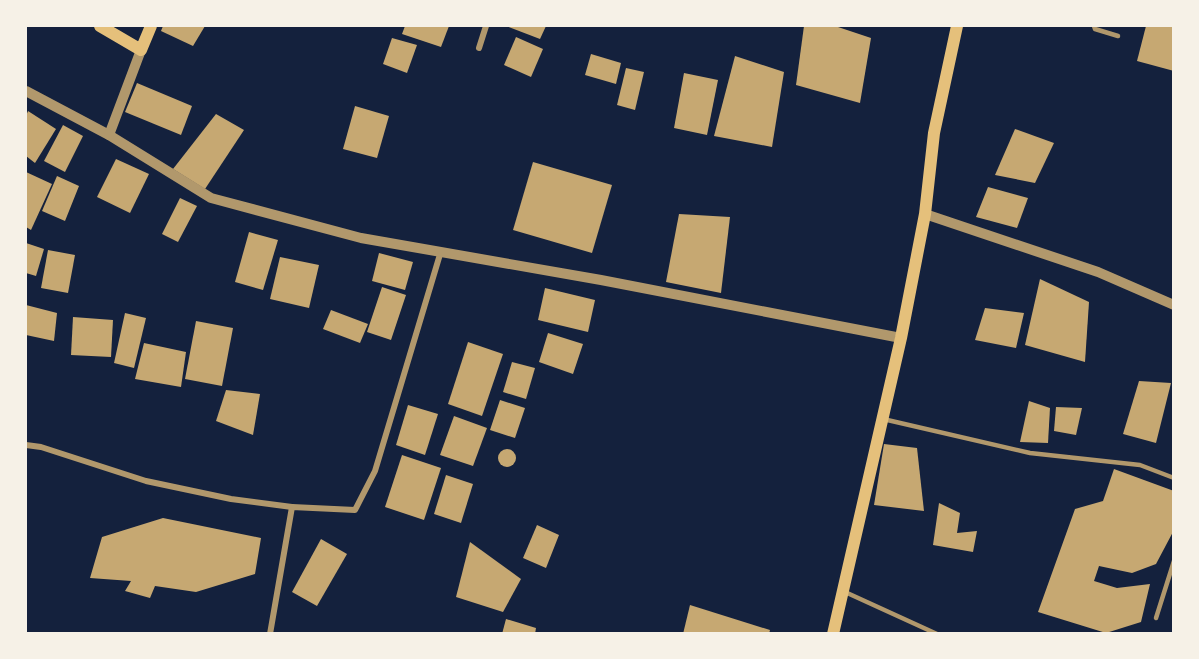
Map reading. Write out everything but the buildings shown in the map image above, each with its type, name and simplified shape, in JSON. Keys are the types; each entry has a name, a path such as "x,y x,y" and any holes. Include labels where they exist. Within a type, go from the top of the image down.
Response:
{"main road":[{"path":"101,26 141,50 151,26"},
{"path":"833,633 901,338 926,214 934,133 957,26"}],"street":[{"path":"479,48 486,26"},
{"path":"109,135 141,50"},
{"path":"26,91 109,135 211,198 361,238 901,338"},
{"path":"926,214 1098,272 1173,304"},
{"path":"26,444 146,481 231,499 292,507 355,510 375,471 441,251"},
{"path":"270,633 292,507"}],"lane":[{"path":"1094,26 1095,29 1118,36"},
{"path":"881,419 1030,453 1140,465 1173,478"},
{"path":"1156,618 1173,561"},
{"path":"843,591 937,633"}]}
